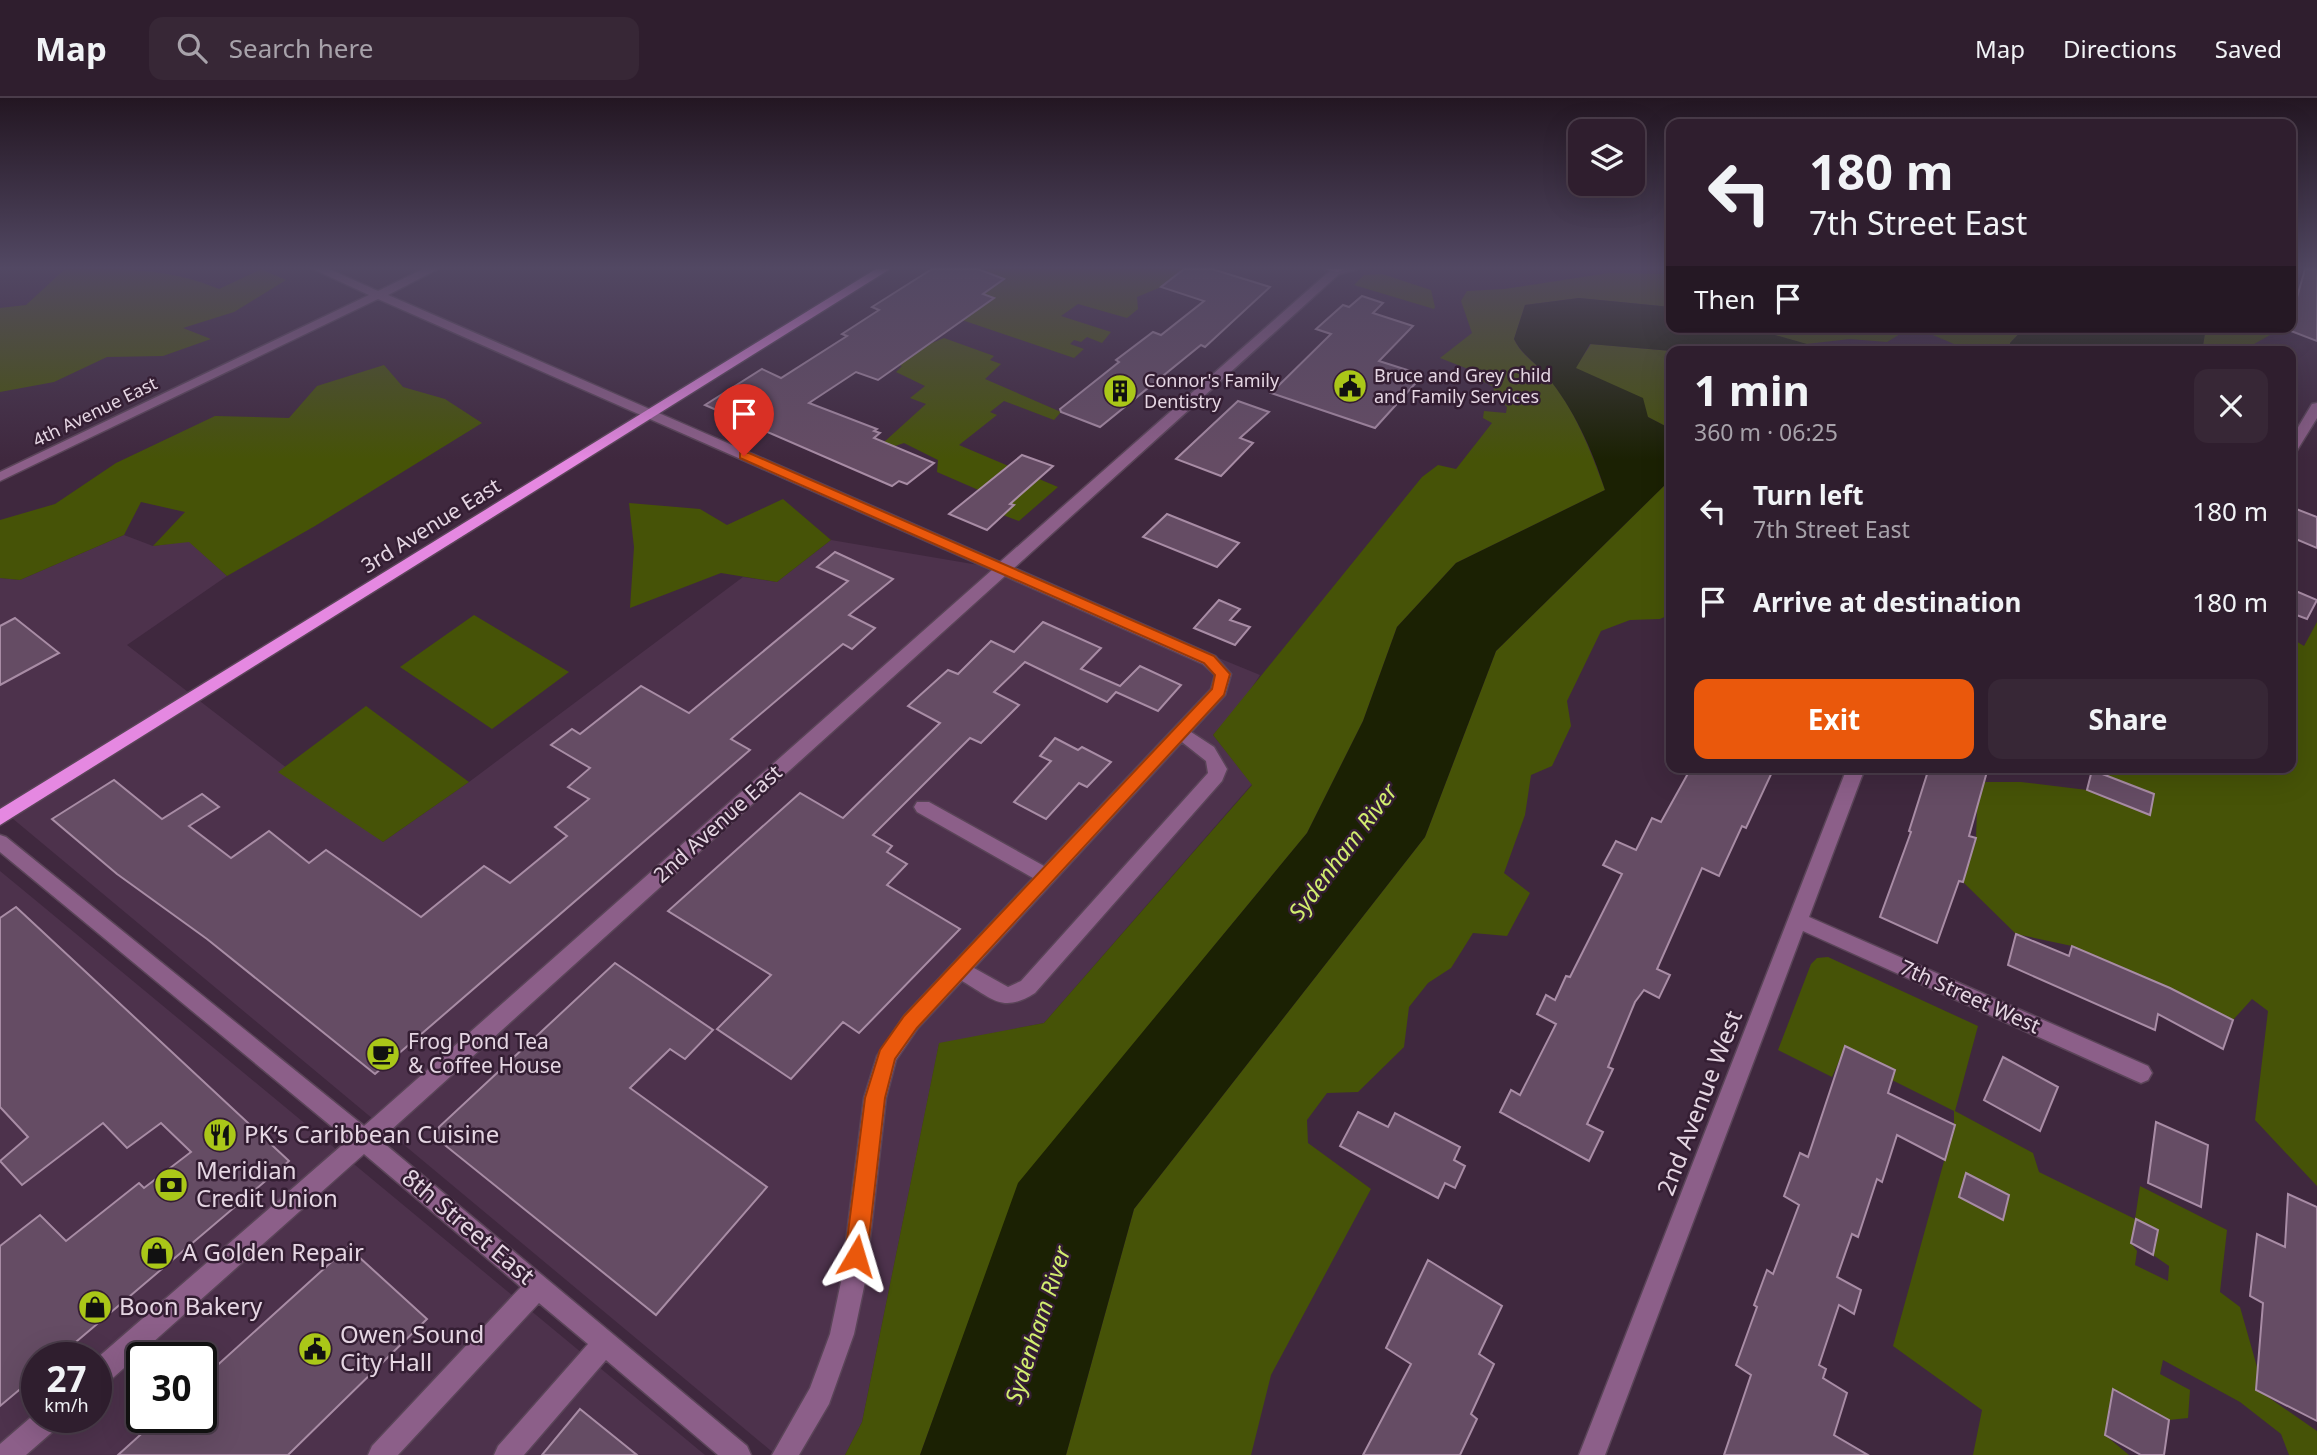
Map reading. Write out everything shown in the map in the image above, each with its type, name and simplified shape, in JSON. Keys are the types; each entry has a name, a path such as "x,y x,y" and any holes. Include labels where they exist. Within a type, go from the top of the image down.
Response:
{"main road":[{"name":"3rd Avenue East","path":"0,818 783,332"}],"street":[{"name":"4th Avenue East","path":"0,477 300,332"},
{"path":"465,332 1209,660 1223,674 1222,683 1180,733 911,1022 887,1056 875,1098 853,1282 842,1334 820,1395 785,1455"},
{"name":"2nd Avenue East","path":"112,1362 364,1140 1265,332"},
{"path":"2296,441 2317,407"},
{"path":"959,970 1006,996 1014,996 1028,987 1216,776 1218,769 1210,753 1199,743 1180,733"},
{"name":"2nd Avenue West","path":"1592,1455 1854,773"},
{"path":"923,807 1046,876"},
{"name":"8th Street East","path":"0,842 364,1140 738,1455"},
{"name":"7th Street West","path":"1799,921 2141,1073"},
{"path":"381,1455 538,1286"},
{"path":"507,1455 605,1343"},
{"path":"7,1455 32,1433"}],"shaded area":[{"path":"124,535 153,546 189,541 227,576 127,645 383,842 469,782 743,577 777,582 831,540 1002,569 1260,675 1243,701 1213,735 1252,784 1044,1023 939,1044 862,1422 845,1455 776,1455 0,808 0,578 20,580"},
{"path":"0,871 705,1455 0,1455"}],"green space":[{"path":"0,332 194,332 211,339 163,356 107,357 54,382 0,392"},
{"path":"998,332 1111,332 1102,343 1087,337 1081,342 1074,340 1070,344 1084,349 1074,358"},
{"path":"1516,332 1514,339 1517,345 1546,375 1573,416 1605,490 1456,563 1397,627 1363,721 1307,833 1019,1183 920,1455 845,1455 862,1422 939,1043 1044,1023 1252,785 1213,735 1422,477 1438,465 1456,469 1492,423 1483,418 1484,411 1506,413 1507,407 1493,394 1494,387 1482,381 1481,374 1440,358 1472,333"},
{"path":"1768,333 1902,333 1887,342 1850,339 1806,344"},
{"path":"1928,333 2019,333 2010,346 1959,346"},
{"path":"2205,333 2273,333 2251,346 2203,346"},
{"path":"944,338 994,356 990,360 1001,364 985,379 1061,412 1054,420 1004,401 990,412 997,415 959,445 1058,487 1019,521 1003,515 1013,505 937,472 938,460 904,443 892,447 883,443 926,404 910,398 925,386 896,372 902,366 888,361"},
{"path":"1591,344 1666,350 1666,426 1648,417 1575,368"},
{"path":"384,365 403,387 445,399 482,423 315,526 227,576 189,542 153,546 185,512 141,502 124,535 20,580 0,578 0,520 55,504 116,463 215,416 289,418 317,386"},
{"path":"1666,484 1666,616 1630,620 1601,631 1567,701 1571,726 1552,766 1531,775 1525,815 1504,873 1530,893 1507,936 1473,933 1451,968 1428,983 1409,1007 1404,1047 1358,1092 1327,1093 1307,1120 1308,1143 1371,1189 1271,1375 1251,1455 1066,1455 1134,1209 1425,837 1496,651"},
{"path":"783,499 831,540 777,582 721,573 630,608 634,547 629,503 700,509 727,525"},
{"path":"474,615 569,672 492,729 400,667"},
{"path":"2317,622 2317,1186 2255,1120 2268,1011 2252,999 2233,1020 2164,985 2072,946 2016,934 1963,882 1976,838 1977,810 1984,782 2021,782 2087,790 2149,815 2154,794 2101,773 2296,773 2296,641 2304,646"},
{"path":"366,706 469,782 383,842 278,772"},
{"path":"1828,957 1978,1026 1955,1111 2033,1153 2039,1172 2135,1219 2140,1186 2227,1230 2220,1292 2240,1307 2265,1395 2317,1431 2317,1455 2289,1455 2281,1434 2240,1402 2163,1360 2160,1374 2190,1390 2188,1418 2169,1420 2113,1390 2105,1435 2129,1455 1973,1455 1982,1410 1893,1346 1954,1125 1954,1111 1892,1080 1895,1070 1846,1046 1832,1077 1778,1050 1811,964 1817,958","holes":["2136,1219 2158,1230 2153,1255 2169,1266 2168,1281 2135,1265 2137,1251 2131,1243"]}],"water":[{"name":"Sydenham River","path":"1516,332 1768,333 1814,346 1666,346 1666,350 1590,344 1576,368 1643,398 1648,417 1666,426 1666,484 1496,651 1425,837 1134,1209 1066,1455 920,1455 1018,1183 1307,833 1363,721 1397,627 1456,563 1605,490 1574,416 1546,375 1514,339"},
{"path":"2019,333 2205,333 2203,346 2010,346"}],"building":[{"path":"945,332 878,380 856,372 809,403 877,429 874,431 880,433 874,438 934,463 907,484 899,481 892,486 705,405 762,369 781,378 847,336 842,334"},
{"path":"1153,332 1161,335 1164,332 1221,332 1205,347 1201,345 1100,427 1061,412 1060,409 1119,362 1116,360"},
{"name":"Bruce and Grey Child and Family Services","path":"1326,332 1407,332 1379,361 1423,375 1375,428 1271,393 1331,334"},
{"path":"2296,332 2317,332 2317,341 2296,333"},
{"path":"1238,401 1269,412 1240,438 1253,443 1221,476 1176,459"},
{"path":"1022,455 1053,466 1010,504 1014,505 987,530 949,514"},
{"path":"2296,509 2317,517 2317,548 2296,539"},
{"path":"1167,514 1239,543 1217,567 1143,537"},
{"path":"835,552 893,579 849,615 875,628 852,649 843,644 731,739 750,750 375,1074 207,939 117,874 52,819 114,780 162,819 202,794 219,807 189,826 231,858 269,831 309,863 326,850 421,917 484,866 510,883 567,836 555,827 589,799 568,787 590,768 551,745 572,729 580,734 641,686 689,713 848,581 817,567"},
{"path":"2296,591 2317,600 2307,619 2296,615"},
{"path":"1219,600 1240,609 1230,620 1250,627 1235,645 1194,628"},
{"path":"15,618 59,653 0,685 0,626"},
{"path":"1043,622 1101,648 1081,669 1120,686 1140,666 1181,685 1158,711 1116,692 1107,702 1025,662 994,692 1019,705 981,743 970,738 873,835 892,846 887,852 907,864 887,885 960,929 859,1033 843,1022 791,1079 717,1029 771,975 668,911 800,793 843,818 940,723 908,706 948,670 958,674 991,641 1014,652"},
{"path":"1055,738 1078,750 1082,747 1111,762 1087,787 1079,783 1046,819 1014,802 1051,761 1040,756"},
{"path":"1688,773 1772,773 1746,828 1742,826 1719,876 1702,868 1657,969 1670,975 1659,998 1644,990 1635,1002 1608,1067 1613,1069 1587,1124 1603,1132 1589,1161 1500,1112 1511,1090 1520,1095 1556,1024 1537,1014 1546,995 1555,1000 1566,976 1570,977 1622,874 1603,865 1616,841 1636,850 1652,818 1661,822"},
{"path":"1927,773 1987,773 1969,836 1976,838 1963,882 1959,881 1937,943 1880,917 1911,832 1909,831"},
{"path":"2091,773 2100,773 2154,794 2150,815 2087,790"},
{"path":"16,907 289,1161 76,1342 21,1342 21,1388 0,1406 0,1246 40,1215 66,1241 139,1183 144,1188 191,1152 161,1123 127,1148 103,1123 22,1185 0,1161 28,1137 0,1107 0,918"},
{"path":"2016,934 2069,956 2072,946 2170,988 2233,1020 2223,1049 2158,1014 2155,1030 2008,965"},
{"path":"615,963 713,1030 685,1059 670,1049 630,1088 767,1187 656,1315 436,1138 439,1127"},
{"path":"1845,1046 1895,1070 1888,1093 1955,1125 1945,1160 1897,1135 1882,1182 1877,1179 1858,1237 1852,1234 1837,1277 1861,1290 1854,1314 1839,1305 1819,1365 1826,1369 1823,1378 1847,1393 1834,1435 1868,1455 1724,1455 1751,1375 1736,1365 1757,1307 1754,1305 1767,1270 1773,1274 1799,1205 1784,1196 1800,1153 1808,1157"},
{"path":"2003,1057 2058,1087 2040,1131 1984,1100"},
{"path":"1358,1112 1388,1127 1395,1113 1460,1147 1454,1160 1465,1166 1455,1188 1445,1183 1438,1198 1340,1146"},
{"path":"2156,1122 2208,1145 2201,1207 2148,1183"},
{"path":"1966,1173 2009,1195 2003,1220 1959,1197"},
{"path":"2288,1194 2317,1207 2317,1421 2256,1390 2263,1303 2250,1296 2257,1234 2285,1247"},
{"path":"2136,1219 2158,1230 2153,1255 2131,1243"},
{"name":"Owen Sound City Hall","path":"348,1247 427,1319 288,1455 118,1455 142,1433 217,1433 217,1366"},
{"path":"1428,1260 1502,1306 1479,1354 1494,1364 1471,1414 1477,1419 1460,1455 1363,1455 1411,1364 1386,1348"},
{"path":"2113,1389 2169,1420 2164,1455 2141,1455 2105,1435"},
{"path":"580,1409 637,1455 542,1455"}],"place":[{"name":"Bruce and Grey Child and Family Services","path":"1350,386"},
{"name":"Connor's Family Dentistry","path":"1120,391"},
{"name":"Frog Pond Tea & Coffee House","path":"383,1054"},
{"name":"PK’s Caribbean Cuisine","path":"220,1135"},
{"name":"Meridian Credit Union","path":"171,1185"},
{"name":"A Golden Repair","path":"157,1253"},
{"name":"Boon Bakery","path":"95,1307"},
{"name":"Owen Sound City Hall","path":"315,1349"}],"route":[{"path":"744,456 1209,660 1223,674 1219,691 911,1022 887,1056 875,1098 856,1256"}]}
